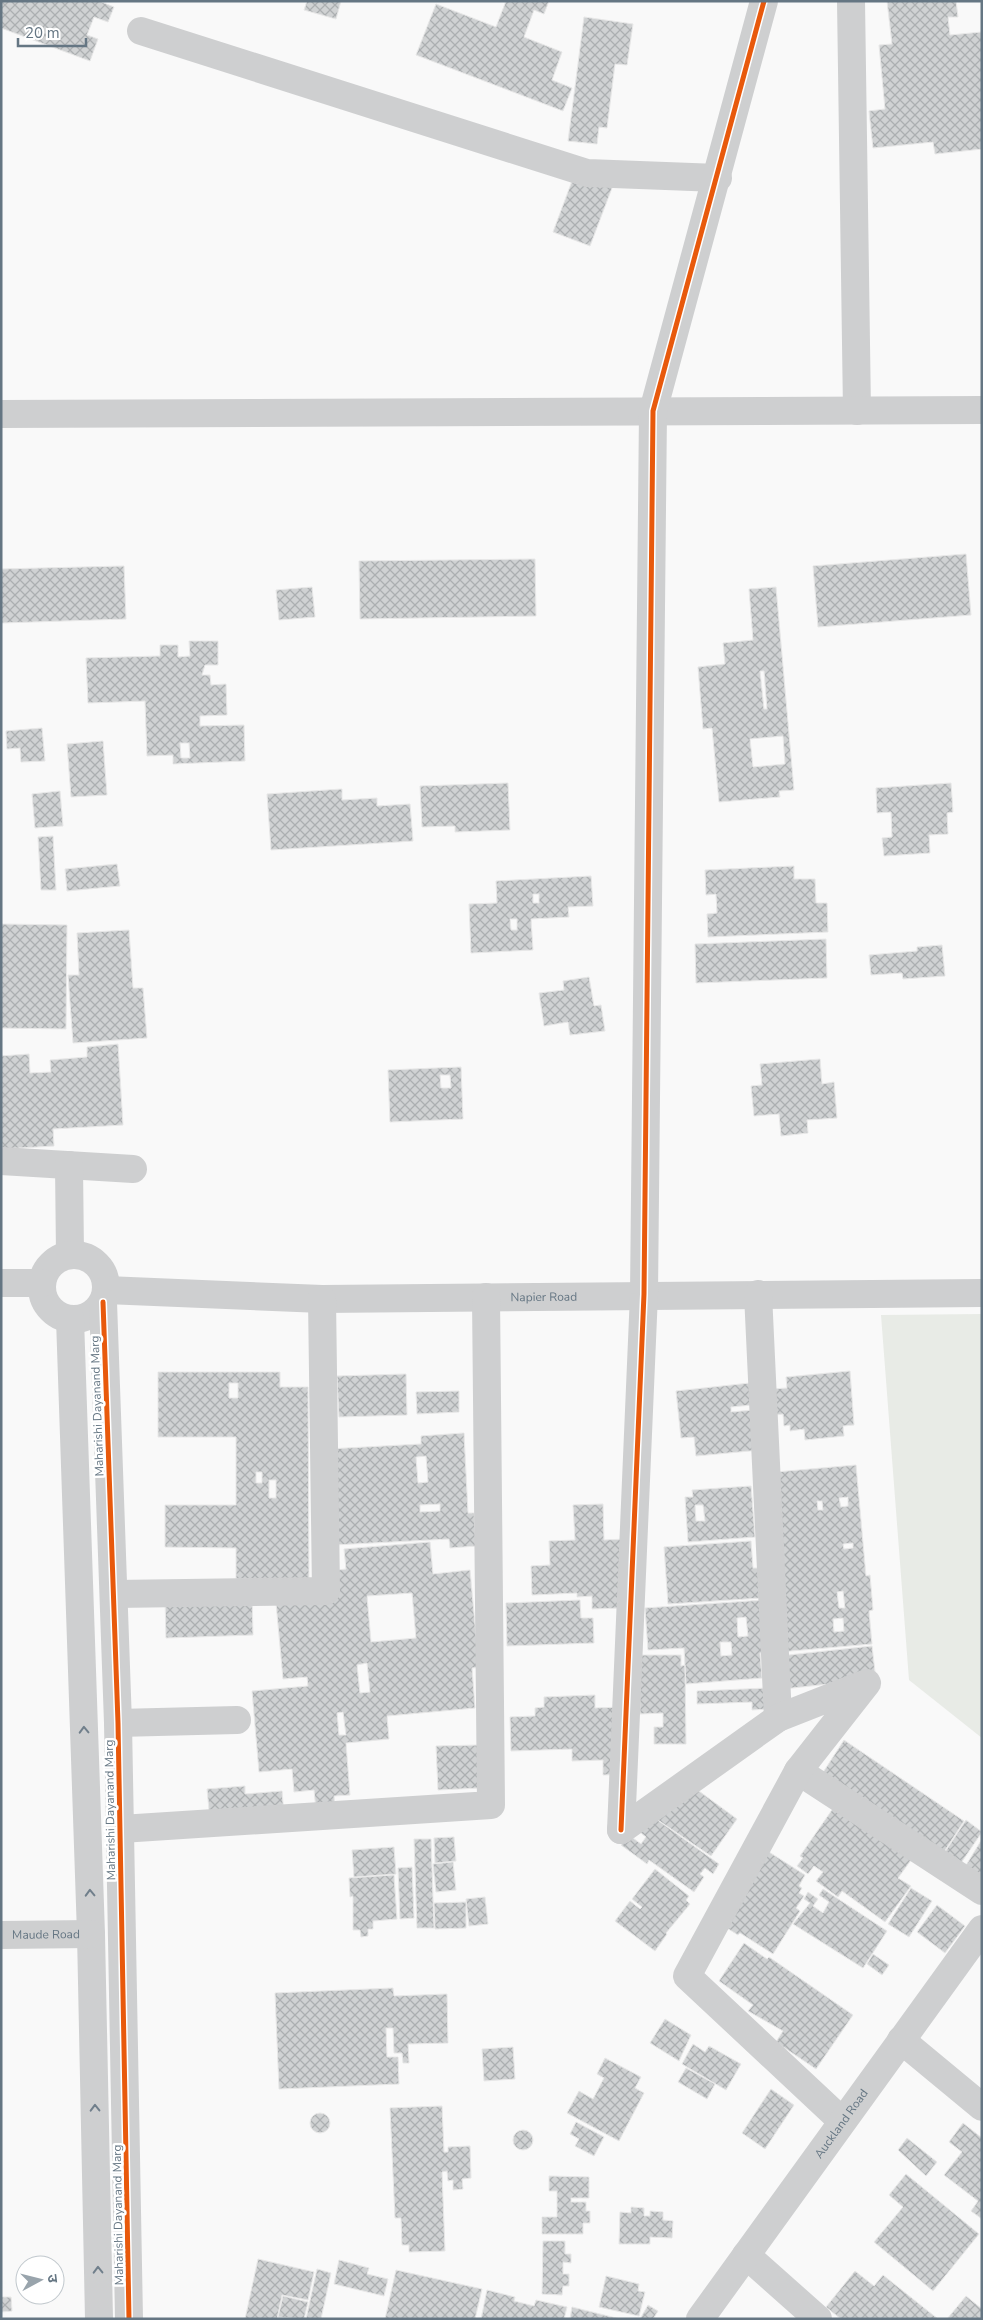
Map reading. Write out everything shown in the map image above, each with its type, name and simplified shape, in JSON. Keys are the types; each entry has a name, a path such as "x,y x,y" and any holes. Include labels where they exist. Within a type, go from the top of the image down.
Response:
{"street":[{"path":"764,1 653,411 644,1294 621,1830 778,1718 867,1682 798,1771 687,1976 842,2121"},
{"path":"851,1 857,411"},
{"path":"141,31 587,173 717,177"},
{"path":"1,414 982,410"},
{"path":"1,1161 134,1168"},
{"path":"69,1165 70,1255"},
{"path":"70,1255 84,1257 96,1264 104,1276 104,1296 94,1312 83,1319 70,1320 54,1313 44,1300 42,1283 46,1270 57,1259 70,1255"},
{"path":"1,1283 42,1283"},
{"name":"Napier Road","path":"104,1296 322,1299 644,1294 982,1293"},
{"path":"758,1294 778,1718"},
{"name":"Maharishi Dayanand Marg","path":"104,1296 121,1829 129,2319"},
{"path":"121,1829 491,1805 486,1297"},
{"path":"115,1594 326,1591 322,1299"},
{"name":"Maharishi Dayanand Marg","path":"70,1320 91,1934 99,2319"},
{"path":"118,1723 237,1720"},
{"path":"798,1771 982,1891"},
{"name":"Auckland Road","path":"700,2319 982,1929"},
{"name":"Maude Road","path":"1,1935 91,1934"},
{"path":"901,2040 982,2107"},
{"path":"746,2254 818,2319"}],"shaded area":[{"path":"982,1314 982,1738 909,1680 881,1315"}],"building":[{"path":"1,1 99,1 114,7 108,22 94,17 87,35 98,39 90,61 1,28"},
{"path":"307,1 341,1 336,19 304,10"},
{"path":"506,1 549,1 544,14 534,10 524,37 562,52 552,80 572,88 563,111 416,55 436,4 496,27"},
{"path":"887,1 956,1 958,17 948,17 950,35 982,32 982,149 935,154 933,142 873,148 869,111 885,109 879,45 892,44"},
{"path":"584,17 633,24 627,65 615,64 607,128 599,127 597,144 568,141"},
{"path":"578,165 615,180 590,246 553,232"},
{"path":"966,554 971,615 818,627 813,566"},
{"path":"535,559 536,616 360,619 359,561"},
{"path":"124,566 126,619 1,623 1,569"},
{"path":"312,587 315,617 279,620 276,590"},
{"path":"776,587 794,790 779,791 780,797 719,802 712,728 703,729 698,667 725,664 723,643 753,640 749,589","holes":["760,671 764,671 767,709 764,709","783,736 785,764 753,767 750,739"]},
{"path":"189,641 218,641 218,665 205,665 202,675 210,675 211,685 226,684 227,715 200,716 200,726 244,725 245,761 173,764 173,755 147,756 145,701 88,703 86,658 160,656 160,645 178,645 178,657 190,656","holes":["180,743 189,743 190,758 181,758"]},
{"path":"42,728 45,761 21,762 20,748 7,749 6,731"},
{"path":"103,741 107,795 71,797 67,744"},
{"path":"508,783 510,830 455,832 455,826 422,827 420,786"},
{"path":"951,783 953,812 947,813 948,834 929,835 930,853 884,856 882,838 892,837 891,812 877,813 876,788"},
{"path":"342,789 342,800 377,798 377,806 410,804 413,841 271,850 267,794"},
{"path":"60,791 63,826 35,828 32,794"},
{"path":"53,836 56,890 41,890 38,837"},
{"path":"117,864 120,886 67,891 65,869"},
{"path":"794,866 794,879 815,879 816,903 827,903 828,932 708,937 707,914 717,913 716,894 706,895 705,870"},
{"path":"591,876 593,906 568,907 569,917 531,919 533,950 471,953 469,904 497,903 496,881","holes":["533,894 539,894 539,903 533,903","510,919 517,919 517,930 511,930"]},
{"path":"1,924 67,925 66,1029 1,1028"},
{"path":"129,930 133,988 143,988 147,1038 73,1043 68,975 79,975 77,933"},
{"path":"826,939 827,978 696,983 695,944"},
{"path":"942,945 945,976 903,979 902,973 871,975 869,955 917,951 917,947"},
{"path":"589,977 594,1006 601,1005 605,1031 570,1035 568,1022 544,1026 539,993 564,990 563,981"},
{"path":"118,1044 123,1125 53,1129 54,1146 1,1149 1,1056 29,1054 30,1073 51,1072 50,1060 87,1057 87,1047"},
{"path":"820,1059 822,1084 834,1082 837,1118 807,1120 808,1133 781,1136 779,1114 754,1116 751,1086 762,1085 760,1064"},
{"path":"461,1067 463,1119 390,1122 388,1070","holes":["440,1075 450,1075 451,1088 441,1088"]},
{"path":"850,1371 854,1425 843,1426 844,1436 805,1440 804,1429 790,1431 790,1425 784,1426 783,1414 775,1415 772,1389 787,1388 786,1377"},
{"path":"158,1372 280,1372 280,1387 308,1387 309,1579 236,1579 236,1548 165,1547 165,1505 236,1505 236,1437 158,1437","holes":["229,1383 238,1383 238,1398 229,1398","256,1472 262,1472 262,1483 256,1483","269,1480 276,1480 276,1498 269,1498"]},
{"path":"406,1374 407,1415 339,1417 337,1376"},
{"path":"759,1382 760,1450 696,1456 694,1437 681,1438 676,1391","holes":["752,1405 753,1410 731,1412 731,1407"]},
{"path":"459,1391 459,1412 417,1414 416,1392"},
{"path":"464,1433 468,1513 474,1513 476,1546 450,1548 449,1539 333,1545 328,1449 421,1444 421,1436","holes":["426,1456 428,1482 418,1483 416,1457","440,1504 440,1511 420,1512 420,1505"]},
{"path":"856,1465 866,1576 870,1575 873,1610 869,1611 872,1644 779,1652 776,1558 784,1557 776,1472","holes":["848,1497 848,1506 841,1507 839,1498","817,1501 822,1501 823,1510 818,1510","853,1543 853,1548 844,1549 843,1544","843,1591 845,1608 839,1608 837,1592","843,1618 844,1631 834,1632 833,1619"]},
{"path":"751,1486 755,1537 688,1542 685,1497 693,1497 692,1490","holes":["695,1505 703,1505 705,1521 696,1521"]},
{"path":"603,1504 604,1540 626,1539 621,1608 592,1609 592,1596 577,1597 577,1593 532,1595 531,1566 550,1565 549,1541 575,1540 573,1505"},
{"path":"751,1541 753,1568 758,1568 761,1598 668,1604 664,1547"},
{"path":"430,1542 433,1574 470,1570 476,1636 483,1667 472,1668 475,1708 387,1716 389,1739 346,1743 350,1795 334,1796 335,1809 316,1810 314,1790 294,1792 292,1769 259,1772 252,1691 308,1686 307,1677 283,1679 276,1603 331,1571 346,1569 344,1549","holes":["412,1593 416,1638 371,1642 367,1596","367,1663 370,1692 360,1693 357,1665","343,1712 346,1735 339,1735 337,1713"]},
{"path":"252,1595 253,1635 166,1638 165,1598"},
{"path":"580,1600 581,1618 593,1618 594,1643 507,1646 506,1603"},
{"path":"765,1600 768,1652 760,1653 762,1678 686,1684 684,1648 648,1650 645,1608","holes":["746,1617 748,1636 738,1637 737,1618","720,1642 731,1642 732,1655 721,1656"]},
{"path":"872,1646 875,1672 856,1674 857,1681 783,1689 779,1656"},
{"path":"639,1655 681,1655 681,1666 685,1665 686,1744 654,1744 654,1727 663,1727 663,1713 640,1714"},
{"path":"767,1688 768,1709 752,1710 752,1702 697,1704 697,1691"},
{"path":"595,1695 595,1708 621,1707 633,1774 603,1775 603,1760 572,1761 572,1749 511,1751 510,1717 535,1716 535,1708 544,1707 544,1697"},
{"path":"844,1740 964,1821 940,1858 822,1774"},
{"path":"478,1745 480,1788 438,1790 436,1746"},
{"path":"688,1783 737,1819 711,1856 652,1816"},
{"path":"245,1786 245,1794 282,1791 284,1814 210,1820 207,1789"},
{"path":"834,1807 911,1860 898,1878 911,1886 885,1922 842,1891 838,1897 816,1881 823,1872 814,1866 808,1874 797,1866 803,1858 800,1856"},
{"path":"649,1814 719,1864 713,1874 705,1868 700,1874 704,1877 694,1892 649,1860 647,1864 621,1845 629,1835 641,1844 646,1837 637,1830"},
{"path":"966,1820 982,1832 959,1866 943,1855"},
{"path":"454,1837 456,1861 435,1863 434,1838"},
{"path":"414,1839 431,1839 434,1928 417,1928"},
{"path":"982,1839 982,1877 965,1867"},
{"path":"394,1847 396,1874 354,1877 352,1850"},
{"path":"769,1852 805,1875 799,1886 802,1888 799,1893 804,1896 796,1908 800,1911 773,1954 740,1933 738,1935 719,1923"},
{"path":"453,1862 456,1890 436,1892 433,1864"},
{"path":"412,1867 414,1918 400,1919 398,1868"},
{"path":"655,1869 689,1896 686,1900 690,1904 666,1933 655,1951 615,1921 630,1901 640,1909 642,1907 632,1899"},
{"path":"394,1875 397,1919 373,1921 373,1929 368,1929 368,1936 361,1937 360,1930 353,1930 353,1896 350,1897 349,1878"},
{"path":"911,1888 932,1901 909,1937 888,1924"},
{"path":"823,1889 887,1931 863,1968 793,1924 810,1903 804,1899 808,1892 818,1899 813,1906 823,1913 829,1902 819,1895"},
{"path":"485,1897 488,1924 469,1926 466,1899"},
{"path":"466,1902 466,1928 435,1929 434,1903"},
{"path":"937,1905 965,1926 945,1953 917,1932"},
{"path":"744,1943 767,1959 769,1957 853,2015 816,2069 776,2042 783,2031 748,2011 753,2005 719,1981"},
{"path":"873,1954 889,1965 882,1975 867,1964"},
{"path":"393,1988 394,1996 447,1994 448,2043 408,2044 409,2063 403,2063 402,2053 394,2053 393,2028 386,2028 387,2057 398,2057 399,2084 279,2089 275,1993"},
{"path":"665,2019 691,2035 679,2061 650,2043"},
{"path":"693,2044 705,2052 709,2046 741,2064 726,2090 682,2064"},
{"path":"513,2047 515,2079 484,2081 482,2049"},
{"path":"605,2058 641,2077 635,2088 644,2093 619,2141 567,2113 579,2091 593,2099 604,2078 597,2074"},
{"path":"686,2068 715,2084 707,2099 678,2082"},
{"path":"771,2089 794,2105 765,2149 742,2133"},
{"path":"442,2106 444,2152 448,2152 448,2147 470,2146 471,2178 462,2179 463,2189 453,2190 453,2180 448,2181 447,2171 442,2172 445,2251 409,2252 409,2245 402,2245 401,2218 395,2218 390,2108"},
{"path":"320,2113 327,2116 330,2123 327,2130 320,2133 313,2130 310,2123 313,2116"},
{"path":"576,2122 604,2137 594,2156 575,2146 579,2139 570,2134"},
{"path":"963,2123 982,2138 982,2219 971,2211 978,2201 944,2175 962,2152 949,2142"},
{"path":"523,2130 530,2133 533,2140 530,2147 523,2150 516,2147 513,2140 516,2133"},
{"path":"907,2138 937,2162 926,2176 898,2150"},
{"path":"906,2174 979,2234 933,2291 874,2242 903,2207 889,2195"},
{"path":"549,2176 589,2177 589,2198 571,2198 571,2202 586,2202 586,2211 590,2211 590,2223 583,2223 583,2234 542,2234 542,2217 557,2217 557,2191 549,2191"},
{"path":"631,2207 644,2208 644,2216 650,2216 650,2211 663,2212 663,2220 673,2221 672,2238 650,2237 650,2244 619,2244 620,2212 631,2213"},
{"path":"543,2241 565,2241 565,2254 571,2254 571,2263 563,2262 563,2274 569,2274 569,2286 563,2286 562,2295 542,2294"},
{"path":"258,2259 314,2272 308,2300 282,2295 277,2319 245,2319"},
{"path":"339,2260 369,2268 367,2274 388,2279 384,2296 334,2284"},
{"path":"317,2269 331,2273 321,2319 306,2319"},
{"path":"396,2270 482,2289 475,2319 385,2319"},
{"path":"855,2271 874,2286 883,2275 938,2319 841,2319 826,2307"},
{"path":"606,2276 639,2284 638,2291 645,2292 639,2316 599,2307"},
{"path":"487,2290 515,2297 514,2301 534,2306 536,2300 567,2307 564,2319 481,2319"},
{"path":"283,2296 308,2302 304,2319 278,2317"},
{"path":"966,2296 982,2309 982,2319 947,2319"},
{"path":"1,2297 11,2297 12,2311 1,2312"},
{"path":"648,2305 658,2311 653,2319 640,2319"},
{"path":"572,2307 620,2319 570,2319"}],"cycle path":[{"path":"621,1830 644,1294 653,411 764,1"},
{"path":"103,1302 118,1723 129,2319"}]}
